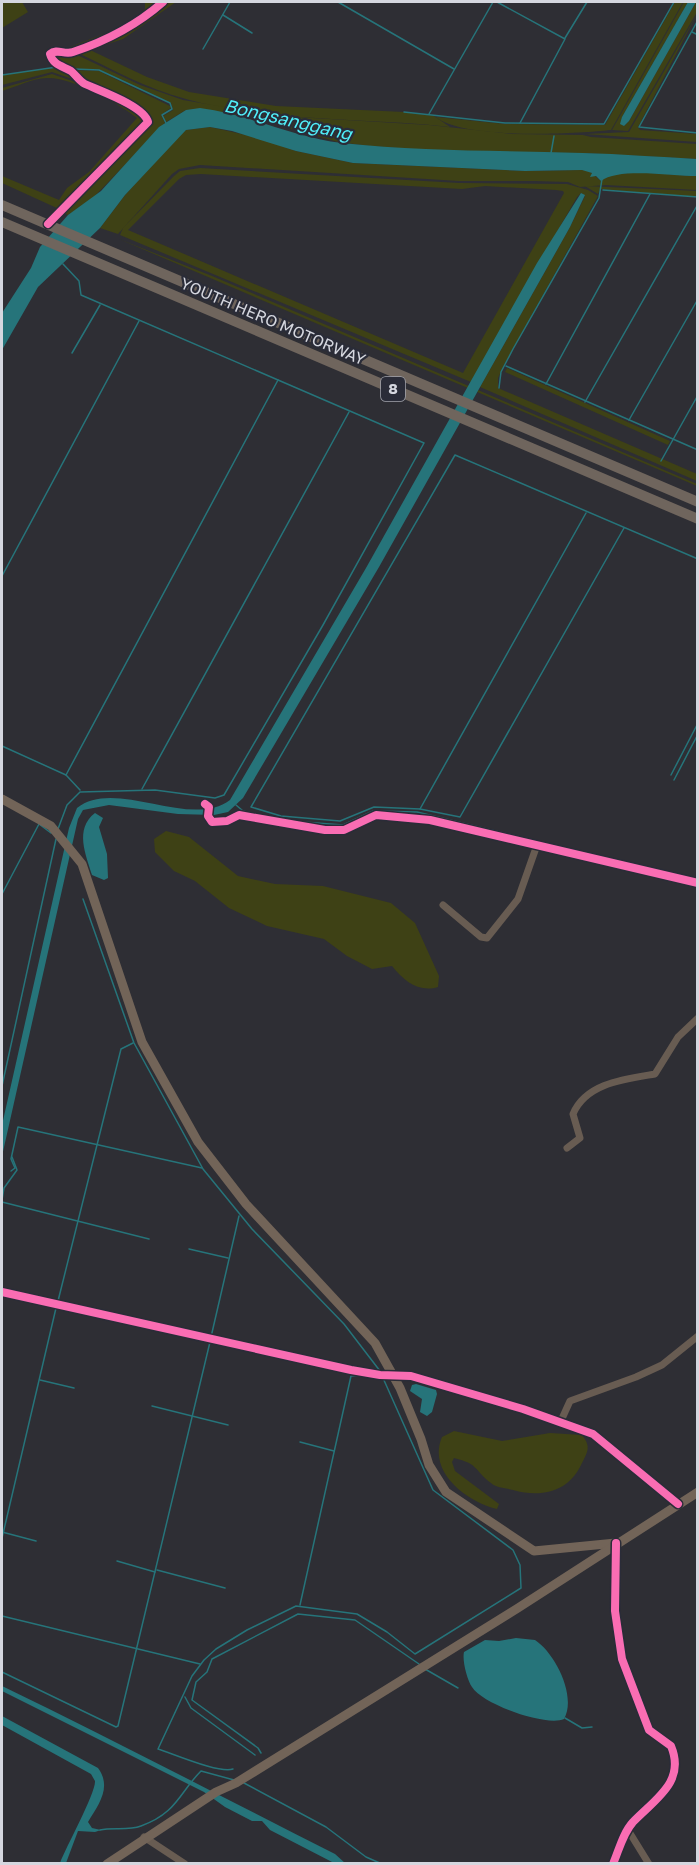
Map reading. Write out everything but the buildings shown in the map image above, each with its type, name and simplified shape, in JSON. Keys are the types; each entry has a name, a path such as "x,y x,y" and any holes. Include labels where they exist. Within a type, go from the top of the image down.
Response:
{"highway":[{"name":"YOUTH HERO MOTORWAY","path":"2,204 698,502"},
{"name":"YOUTH HERO MOTORWAY","path":"2,222 698,519"}],"main road":[{"path":"2,799 51,826 82,864 142,1042 198,1142 246,1204 375,1343 386,1375 421,1439 429,1465 446,1492 534,1551 616,1543"},
{"path":"107,1863 212,1794 238,1781 422,1667 698,1492"}],"street":[{"path":"48,224 148,122 146,116 111,94 82,83 72,72 56,63 50,54 55,51 72,52 114,35 141,21 163,2"},
{"path":"207,806 208,816 212,822 227,821 239,815 300,828 344,830 369,817 389,814 430,820 698,883"},
{"path":"443,905 482,937 487,938 518,898 537,845"},
{"path":"567,1148 580,1137 573,1114 588,1094 602,1086 655,1074 678,1037 698,1018"},
{"path":"2,1292 386,1375 411,1376 593,1434 678,1504"},
{"path":"560,1423 570,1401 662,1365 698,1336"},
{"path":"613,1863 632,1823 667,1788 676,1769 671,1746 649,1730 622,1659 615,1611 616,1543"},
{"path":"628,1830 650,1863"},
{"path":"144,1837 185,1863"}],"green space":[{"path":"2,2 22,2 28,12 2,28"},
{"path":"145,2 162,2 149,15 72,52 45,49 65,49 111,31 135,19 145,9"},
{"path":"164,2 176,2 123,39 90,50 147,77 189,92 276,106 404,112 434,116 450,127 284,116 218,107 157,90 76,52 114,36"},
{"path":"675,2 683,2 611,130 520,134 470,129 450,124 436,117 505,124 605,125"},
{"path":"684,2 688,2 622,117 624,126 629,121 696,2 697,12 628,131 612,130"},
{"path":"697,14 638,127 640,130 697,134 697,142 585,134 629,132"},
{"path":"53,53 73,53 140,85 183,100 279,116 429,125 512,134 583,135 697,144 697,159 583,153 453,152 370,146 338,142 246,116 186,110 166,122 163,116 173,110 171,103 100,70 68,68 56,61"},
{"path":"54,68 64,69 81,82 52,72 2,85 2,75"},
{"path":"72,70 99,71 172,107 161,115 165,123 90,201 68,215 61,212 148,126 146,114 84,82"},
{"path":"52,74 104,92 147,119 59,209 2,183 2,176 59,200 67,188 89,172 137,118 94,92 68,81 36,79 2,91 2,88"},
{"path":"210,127 259,138 296,151 353,163 525,171 582,170 589,171 601,181 608,176 631,173 697,176 697,190 606,185 580,187 568,182 459,181 200,165 179,169 172,174 118,234 100,228 125,195 179,135 186,130"},
{"path":"200,168 459,183 567,184 588,190 598,196 504,365 498,378 498,388 697,474 697,481 480,387 570,227 585,196 581,193 471,382 120,235 123,228 180,171","holes":["186,175 462,189 485,186 556,190 564,193 463,373 128,230 179,179"]},
{"path":"585,186 697,191 697,197 600,189 598,194"},
{"path":"119,239 212,276 697,484 697,486"},
{"path":"507,368 670,441 668,445 505,372"},
{"path":"166,831 189,837 238,876 275,884 323,886 391,903 415,923 439,976 438,987 418,987 407,981 392,966 372,969 347,956 324,939 267,926 229,908 195,881 174,871 155,852 154,839"},
{"path":"454,1431 502,1441 550,1433 582,1435 587,1442 588,1449 570,1481 544,1493 524,1492 493,1485 472,1465 454,1458 452,1462 455,1471 499,1504 497,1509 474,1500 462,1492 445,1473 440,1462 439,1450 442,1437"}],"water":[{"path":"688,2 696,2 629,121 624,126 620,124 622,117"},
{"path":"200,108 236,115 306,136 342,143 432,149 597,153 697,159 697,176 632,173 620,174 601,181 596,176 590,177 592,173 582,170 525,171 353,163 296,151 232,131 210,127 186,130 125,195 100,228 38,287 2,350 2,313 31,268 40,247 68,215 101,191 159,127 186,110"},
{"path":"581,193 585,195 570,227 379,567 243,798 228,812 214,815 178,814 109,805 83,810 78,819 2,1156 2,1125 69,828 77,808 93,800 111,798 195,810 214,808 230,800 366,568 537,263"},
{"path":"95,813 103,818 99,827 107,854 108,878 104,880 92,875 83,843 85,827"},
{"path":"412,1385 436,1390 432,1412 427,1416 420,1412 422,1399 410,1391"},
{"path":"516,1638 535,1640 543,1646 556,1665 566,1687 568,1699 564,1719 543,1720 515,1712 488,1700 472,1687 465,1670 464,1652 485,1640 499,1641"},
{"path":"2,1686 335,1854 345,1863 334,1863 270,1830 262,1821 252,1821 225,1807 204,1792 2,1691"},
{"path":"2,1716 98,1768 102,1775 104,1789 88,1822 92,1828 101,1830 78,1831 66,1863 60,1863 86,1808 95,1781 91,1774 2,1725"}],"waterway":[{"path":"203,49 230,2"},
{"path":"338,2 454,69"},
{"path":"429,114 493,2"},
{"path":"497,2 565,39 520,123"},
{"path":"565,38 587,2"},
{"path":"404,112 505,123 604,124 674,2"},
{"path":"223,15 252,33"},
{"path":"698,20 639,127 698,133"},
{"path":"692,32 698,35"},
{"path":"2,75 57,67"},
{"path":"74,69 99,70 170,103 172,109 162,115 166,123"},
{"path":"551,153 554,136"},
{"path":"499,388 501,372 513,349 599,198 602,179"},
{"path":"603,190 698,197"},
{"path":"546,384 650,194"},
{"path":"585,402 698,204"},
{"path":"58,829 67,805 80,792 155,790 215,798 224,795 323,625 424,443 81,295 79,281 63,264"},
{"path":"629,420 698,299"},
{"path":"72,353 100,305"},
{"path":"2,576 139,321"},
{"path":"506,366 698,450"},
{"path":"66,775 278,380"},
{"path":"661,461 698,395"},
{"path":"142,789 349,412"},
{"path":"624,528 460,817 420,809 374,807 340,821 281,816 251,807 455,455 698,559"},
{"path":"420,809 586,513"},
{"path":"671,775 698,723"},
{"path":"674,780 698,734"},
{"path":"2,746 66,775 80,790"},
{"path":"236,805 243,811 268,817"},
{"path":"290,821 343,825 373,811 417,812 691,878"},
{"path":"2,894 39,824 51,833"},
{"path":"2,1086 56,839"},
{"path":"83,899 134,1043 203,1169 252,1229 344,1324 380,1371"},
{"path":"58,1301 121,1049 133,1043"},
{"path":"11,1171 15,1168 11,1159 18,1127 202,1168"},
{"path":"2,1200 4,1188 17,1170 12,1157"},
{"path":"2,1202 149,1239"},
{"path":"211,1337 239,1216"},
{"path":"189,1249 228,1258"},
{"path":"2,1538 56,1308"},
{"path":"2,1672 118,1726 210,1342"},
{"path":"300,1605 351,1376 363,1375"},
{"path":"233,1769 218,1769 158,1749 192,1676 216,1649 247,1630 296,1606 357,1614 387,1632 415,1654 521,1588 520,1565 513,1550 433,1490 383,1378"},
{"path":"40,1380 74,1388"},
{"path":"152,1406 228,1425"},
{"path":"300,1442 334,1451"},
{"path":"2,1532 36,1541"},
{"path":"117,1561 155,1572"},
{"path":"157,1570 225,1588"},
{"path":"261,1753 258,1748 192,1700 196,1682 207,1672 212,1659 298,1614 355,1620 419,1664"},
{"path":"2,1616 200,1664"},
{"path":"425,1669 458,1688"},
{"path":"185,1697 191,1708 255,1755"},
{"path":"565,1718 582,1728 592,1727"},
{"path":"100,1830 126,1829 153,1821 170,1809 201,1771 234,1780"},
{"path":"244,1783 326,1827 366,1857 382,1864"}],"cycle path":[{"path":"48,224 148,122 139,110 83,83 71,71 56,63 50,54 73,52 97,43 132,25 163,2"},
{"path":"205,804 209,807 208,816 212,822 227,821 239,815 325,830 344,830 376,815 430,820 698,883"},
{"path":"2,1292 351,1370 380,1375 411,1376 523,1409 593,1434 678,1504"},
{"path":"613,1864 630,1826 666,1789 671,1780 675,1759 671,1746 649,1730 622,1659 615,1611 616,1543"}],"water label":[{"name":"Bongsanggang","path":"288,120"}]}
